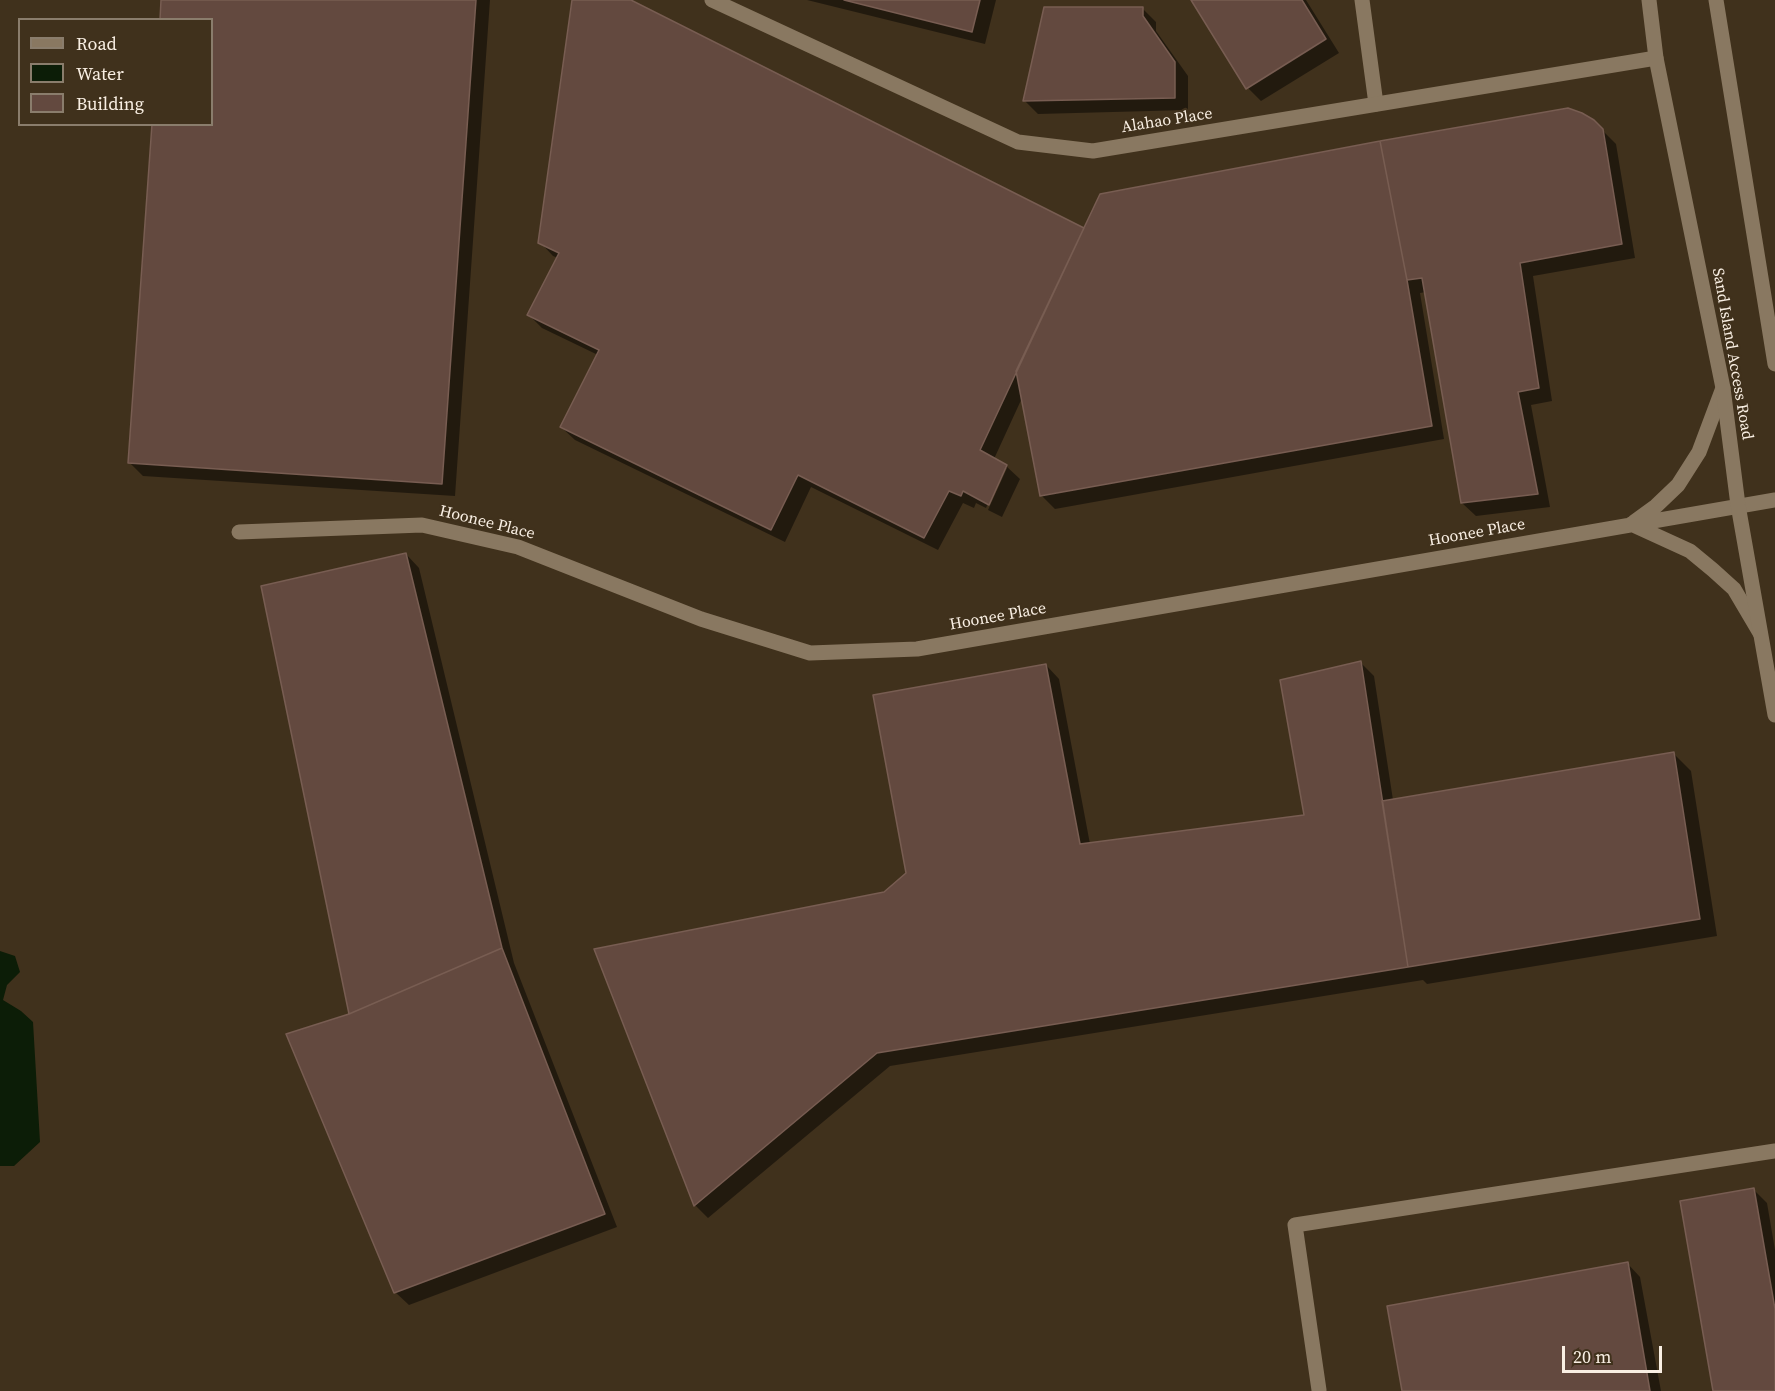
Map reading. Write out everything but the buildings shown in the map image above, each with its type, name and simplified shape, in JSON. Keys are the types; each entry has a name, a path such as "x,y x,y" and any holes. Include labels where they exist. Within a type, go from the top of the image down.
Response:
{"street":[{"name":"Alahao Place","path":"712,0 1018,142 1093,151 1656,58"},
{"path":"1362,0 1376,104"},
{"name":"Sand Island Access Road","path":"1649,0 1656,58 1723,388 1738,505 1775,715"},
{"path":"1716,0 1775,364"},
{"path":"1631,524 1656,506 1678,485 1699,452 1723,388"},
{"name":"Hoonee Place","path":"239,532 423,525 518,547 701,619 810,653 917,649 1775,500"},
{"path":"1631,524 1690,550 1734,589 1761,636"},
{"path":"1319,1390 1295,1225 1775,1151"}],"water":[{"path":"0,951 15,956 20,972 7,985 3,1000 33,1022 40,1142 14,1166 0,1166"}]}
